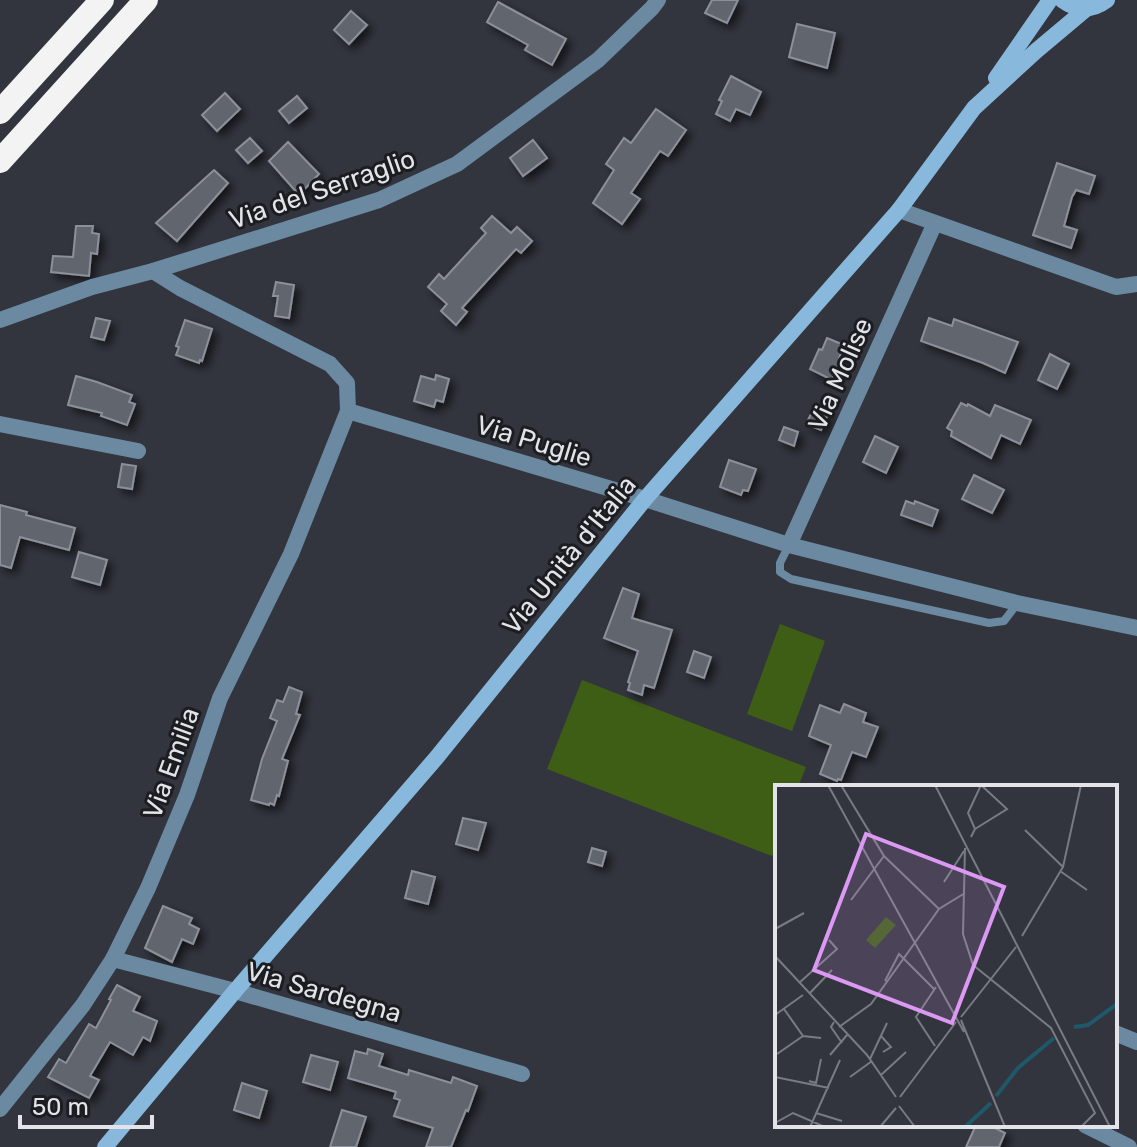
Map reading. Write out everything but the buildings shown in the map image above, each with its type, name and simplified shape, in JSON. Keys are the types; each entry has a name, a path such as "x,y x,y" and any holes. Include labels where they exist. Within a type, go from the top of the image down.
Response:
{"highway":[{"path":"0,112 102,0"},
{"path":"0,161 146,0"}],"main road":[{"path":"974,108 1050,0"},
{"path":"1062,0 1086,9"},
{"name":"Via Unità d'Italia","path":"105,1147 437,757 645,499 899,210 974,108 1086,9 1109,0"}],"street":[{"name":"Via del Serraglio","path":"0,320 92,287 379,200 457,164 598,60 658,0"},
{"path":"899,210 1116,287 1137,284"},
{"name":"Via Molise","path":"789,545 935,223"},
{"path":"153,271 180,288 330,364 347,383 348,411"},
{"name":"Via Puglie","path":"348,411 789,545 1017,603 1137,628"},
{"name":"Via Emilia","path":"0,1109 83,1005 113,959 148,888 187,795 220,698 291,554 348,411"},
{"path":"0,424 138,451"},
{"name":"Via Sardegna","path":"113,959 522,1074"},
{"path":"1117,1034 1137,1042"},
{"path":"1089,1127 1129,1147"}],"lane":[{"path":"789,545 780,563 780,572 791,579 989,623 1004,621 1017,603"}],"green space":[{"path":"780,624 825,641 792,731 747,714"},
{"path":"582,680 806,767 799,785 775,785 775,848 772,856 547,769"}]}
